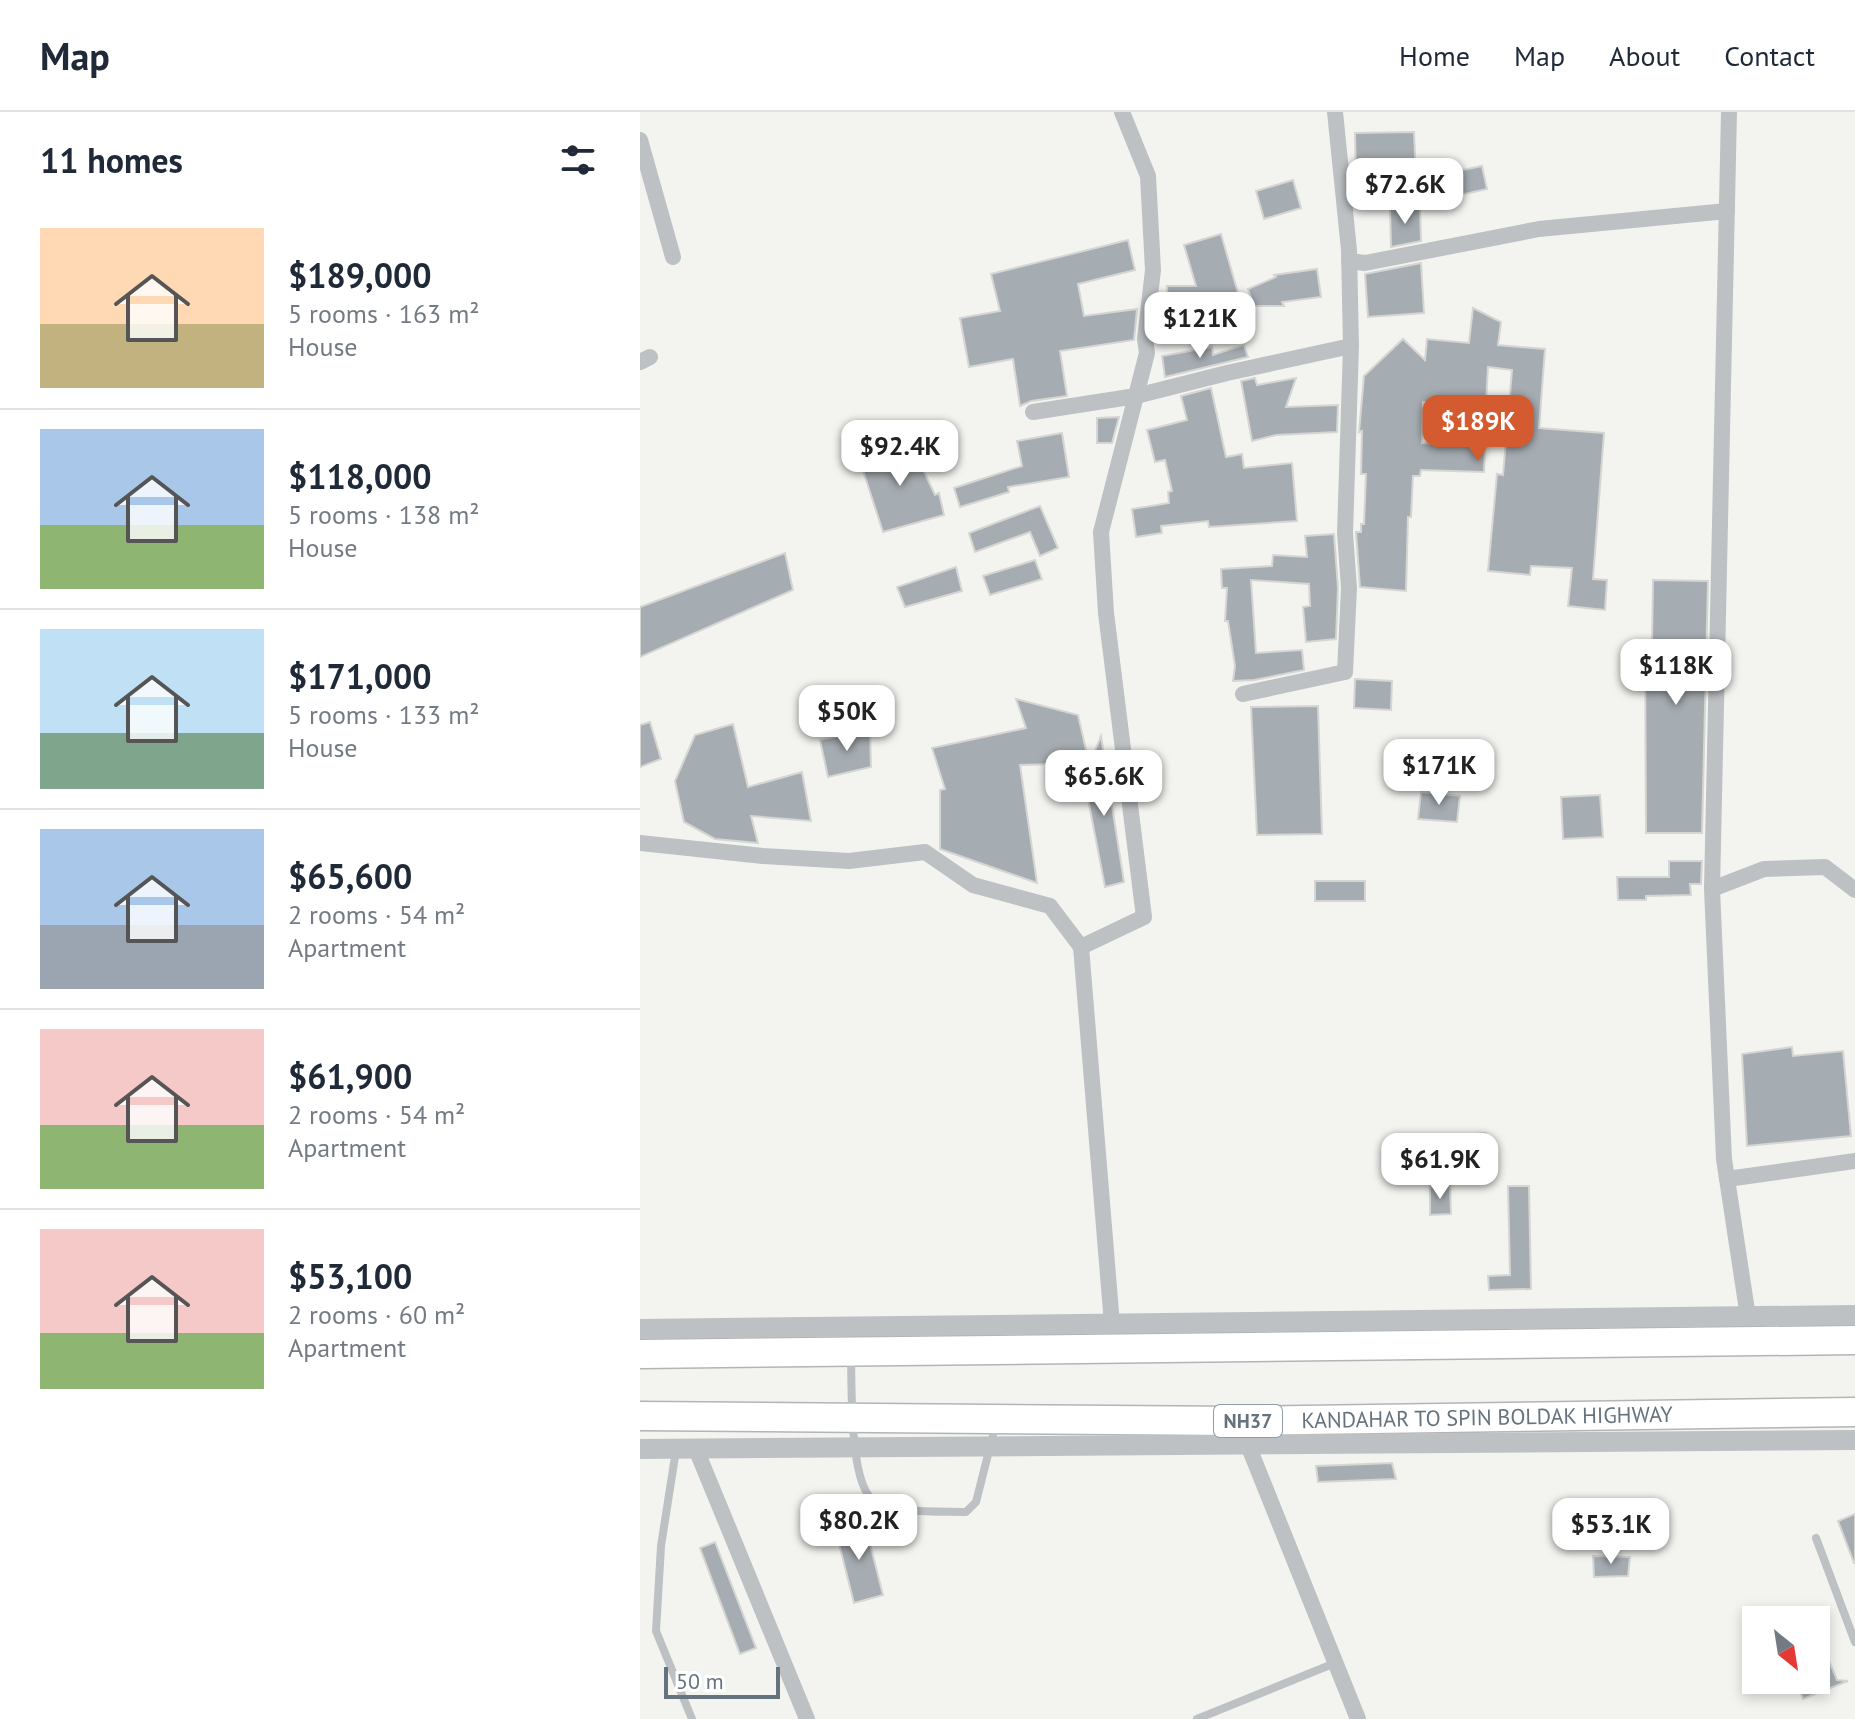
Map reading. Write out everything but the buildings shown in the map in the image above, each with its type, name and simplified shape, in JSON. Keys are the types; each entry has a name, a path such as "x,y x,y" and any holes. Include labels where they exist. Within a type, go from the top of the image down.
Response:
{"highway":[{"path":"640,1354 851,1339 1855,1340"},
{"name":"KANDAHAR TO SPIN BOLDAK HIGHWAY","path":"640,1416 1238,1421 1855,1412"}],"street":[{"path":"1081,947 1144,917 1106,613 1101,532 1147,353 1145,339 1153,270 1148,176 1122,112"},
{"path":"1243,694 1345,672 1349,588 1345,533 1351,346 1349,261 1335,112"},
{"path":"1729,112 1712,889 1727,1179 1748,1317"},
{"path":"640,140 673,257"},
{"path":"1349,261 1365,263 1539,229 1727,211"},
{"path":"1033,412 1136,396 1351,346"},
{"path":"640,843 849,861 925,852 973,885 1050,906 1081,947 1112,1324"},
{"path":"1712,889 1764,869 1825,867 1855,890"},
{"path":"1727,1179 1855,1161"},
{"path":"640,1329 851,1339 1112,1324 1855,1315"},
{"path":"640,1449 1855,1440"},
{"path":"1248,1445 1358,1719"},
{"path":"686,1449 807,1719"}],"lane":[{"path":"851,1339 854,1447 863,1490 874,1501 889,1508 966,1512 976,1502 997,1419"},
{"path":"686,1449 661,1546 656,1631 692,1719"},
{"path":"1816,1538 1855,1642"},
{"path":"1197,1719 1335,1663"}]}
